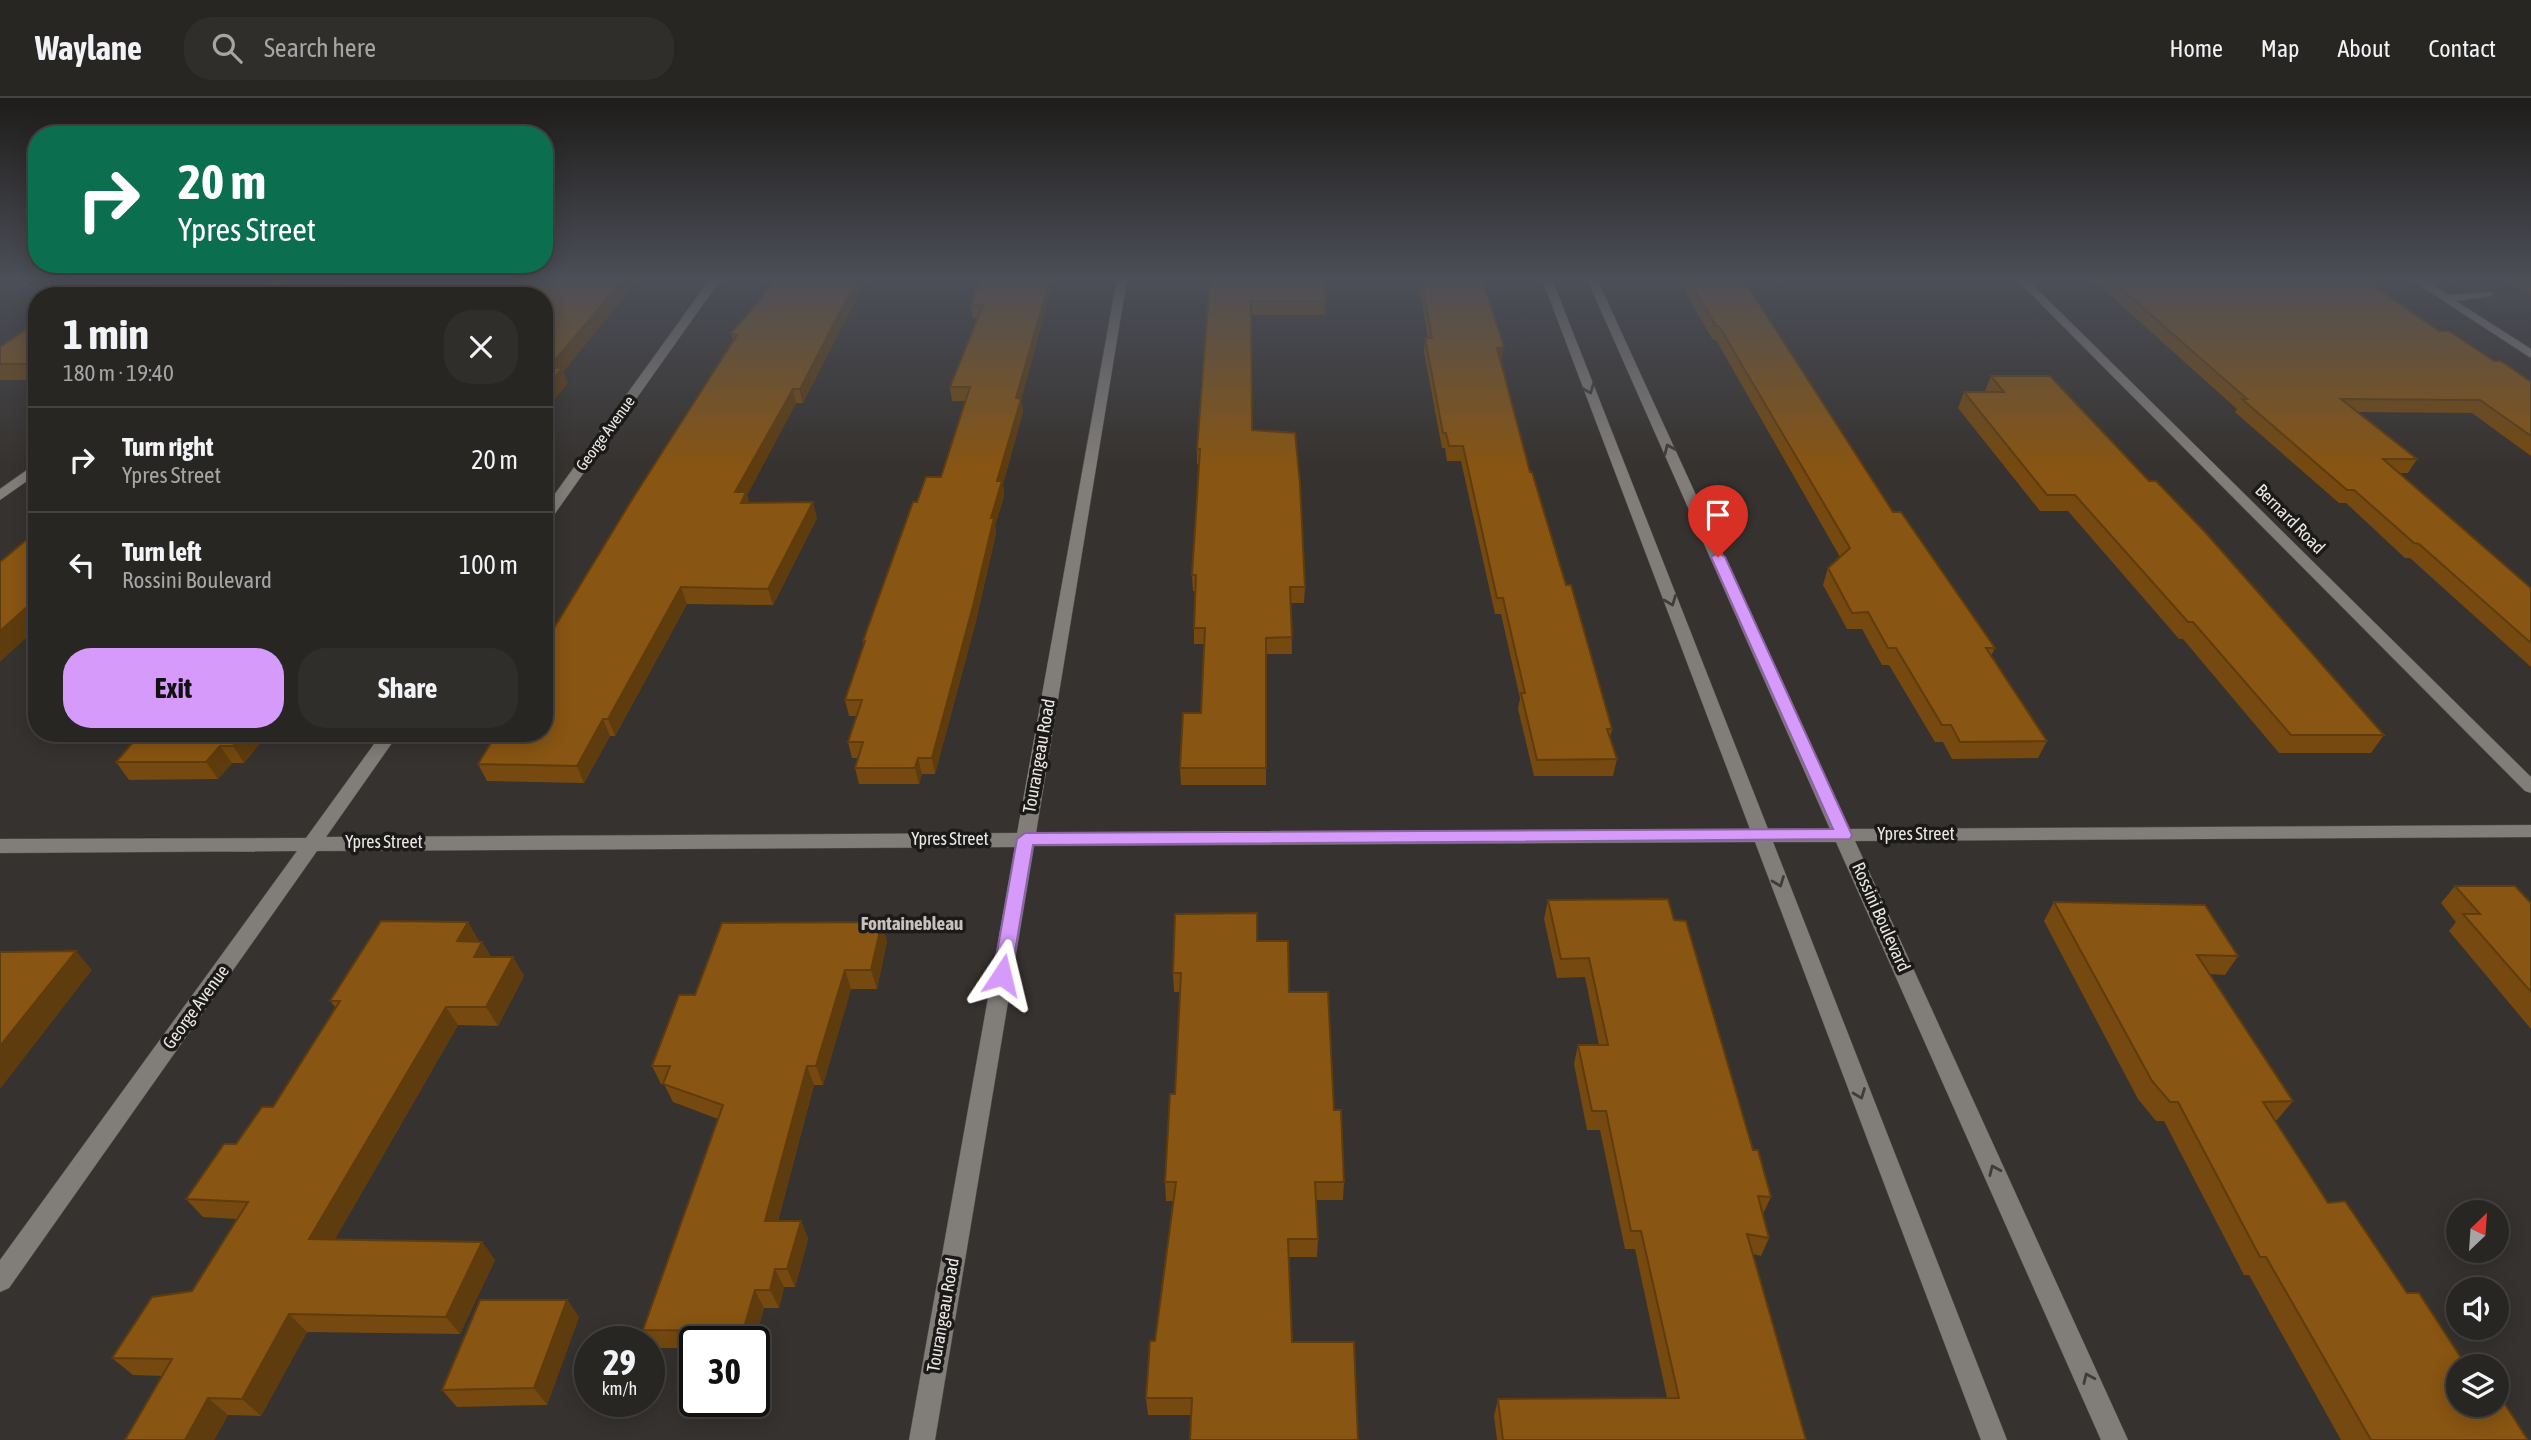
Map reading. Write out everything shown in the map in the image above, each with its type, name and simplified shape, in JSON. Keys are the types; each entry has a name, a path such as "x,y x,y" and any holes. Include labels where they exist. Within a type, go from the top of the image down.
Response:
{"street":[{"name":"George Avenue","path":"553,506 671,342"},
{"name":"Tourangeau Road","path":"922,1440 1111,342"},
{"path":"1571,342 1994,1440"},
{"name":"Rossini Boulevard","path":"1620,342 2115,1440"},
{"name":"Bernard Road","path":"2084,342 2531,787"},
{"path":"2512,342 2531,354"},
{"path":"0,496 28,474"},
{"name":"George Avenue","path":"0,1280 385,742"},
{"name":"Ypres Street","path":"0,846 2531,831"}],"building":[{"path":"8,342 28,342 28,364 0,364 0,347"},
{"path":"553,342 571,342 553,362"},
{"path":"733,342 825,342 800,389 793,389 735,492 746,492 741,503 813,502 768,589 681,587 608,719 603,719 577,766 478,764 491,742 553,742 553,630"},
{"path":"968,342 1032,342 1016,398 1021,399 997,481 1002,481 991,518 994,518 973,606 932,758 918,758 915,768 855,768 863,742 848,742 862,700 845,700 863,641 913,502 917,502 926,477 941,477 970,387 950,387"},
{"path":"1205,342 1251,342 1252,430 1295,433 1305,587 1290,587 1292,637 1266,638 1266,768 1180,768 1183,713 1201,713 1205,628 1194,628 1196,575 1192,575 1200,449 1197,449"},
{"path":"1426,342 1502,342 1504,347 1497,348 1530,472 1566,585 1571,585 1612,729 1607,729 1617,759 1537,760 1503,598 1497,598 1463,446 1449,446 1446,433 1443,433"},
{"path":"1728,342 1783,342 1893,512 1901,512 1995,648 1986,648 2047,741 1960,742 1951,725 1942,725 1896,648 1888,648 1868,612 1852,613 1828,568 1850,548"},
{"path":"2181,342 2465,342 2494,361 2501,361 2531,382 2531,436 2480,400 2341,399 2417,459 2383,459 2531,588 2531,643 2419,544 2414,543 2354,490 2347,490 2242,399 2247,399"},
{"path":"553,368 562,368 553,379"},
{"path":"1991,376 2050,376 2149,481 2156,481 2205,532 2384,735 2291,735 2193,622 2188,622 2075,495 2047,495 1964,392 2004,392"},
{"path":"28,539 28,606 0,631 0,562"},
{"path":"133,742 236,742 233,746 220,746 206,762 116,762"},
{"path":"2455,886 2515,886 2531,903 2531,992 2463,914 2480,914"},
{"path":"1668,899 1674,920 1686,921 1753,1150 1758,1150 1771,1197 1758,1196 1769,1238 1747,1234 1806,1440 1503,1440 1498,1399 1679,1398 1641,1231 1631,1231 1606,1111 1592,1111 1578,1045 1608,1045 1589,958 1561,959 1548,900"},
{"path":"2054,902 2205,905 2238,956 2197,955 2293,1101 2263,1102 2328,1203 2345,1201 2407,1293 2419,1293 2446,1335 2446,1340 2449,1340 2459,1354 2446,1354 2446,1417 2509,1417 2509,1411 2528,1440 2371,1440 2266,1257 2260,1257 2178,1102 2170,1102 2152,1081"},
{"path":"1257,913 1257,941 1288,941 1289,992 1328,992 1334,1110 1341,1110 1344,1182 1315,1182 1318,1239 1288,1239 1292,1342 1354,1342 1358,1440 1190,1440 1192,1398 1146,1398 1150,1341 1155,1341 1176,1182 1165,1182 1170,1094 1175,1094 1181,973 1173,973 1175,914"},
{"path":"381,921 468,922 457,941 482,942 474,957 513,957 486,1007 446,1007 309,1239 482,1242 446,1317 289,1314 242,1399 208,1398 185,1440 125,1440 172,1359 112,1358 152,1297 192,1291 248,1202 186,1199 224,1144 236,1144 262,1107 273,1107 340,1001 330,1001"},
{"path":"882,922 871,970 845,970 816,1066 807,1066 765,1221 801,1221 787,1269 775,1269 770,1290 755,1290 744,1326 679,1326 679,1330 665,1330 665,1326 644,1326 723,1105 663,1084 670,1066 652,1066 679,995 695,995 722,923"},
{"path":"76,951 0,1046 0,952"},
{"path":"480,1300 567,1300 534,1388 442,1390"}],"district":[{"name":"Fontainebleau","path":"912,923"}],"route":[{"path":"1002,975 1025,839 1844,835 1718,557"}]}
